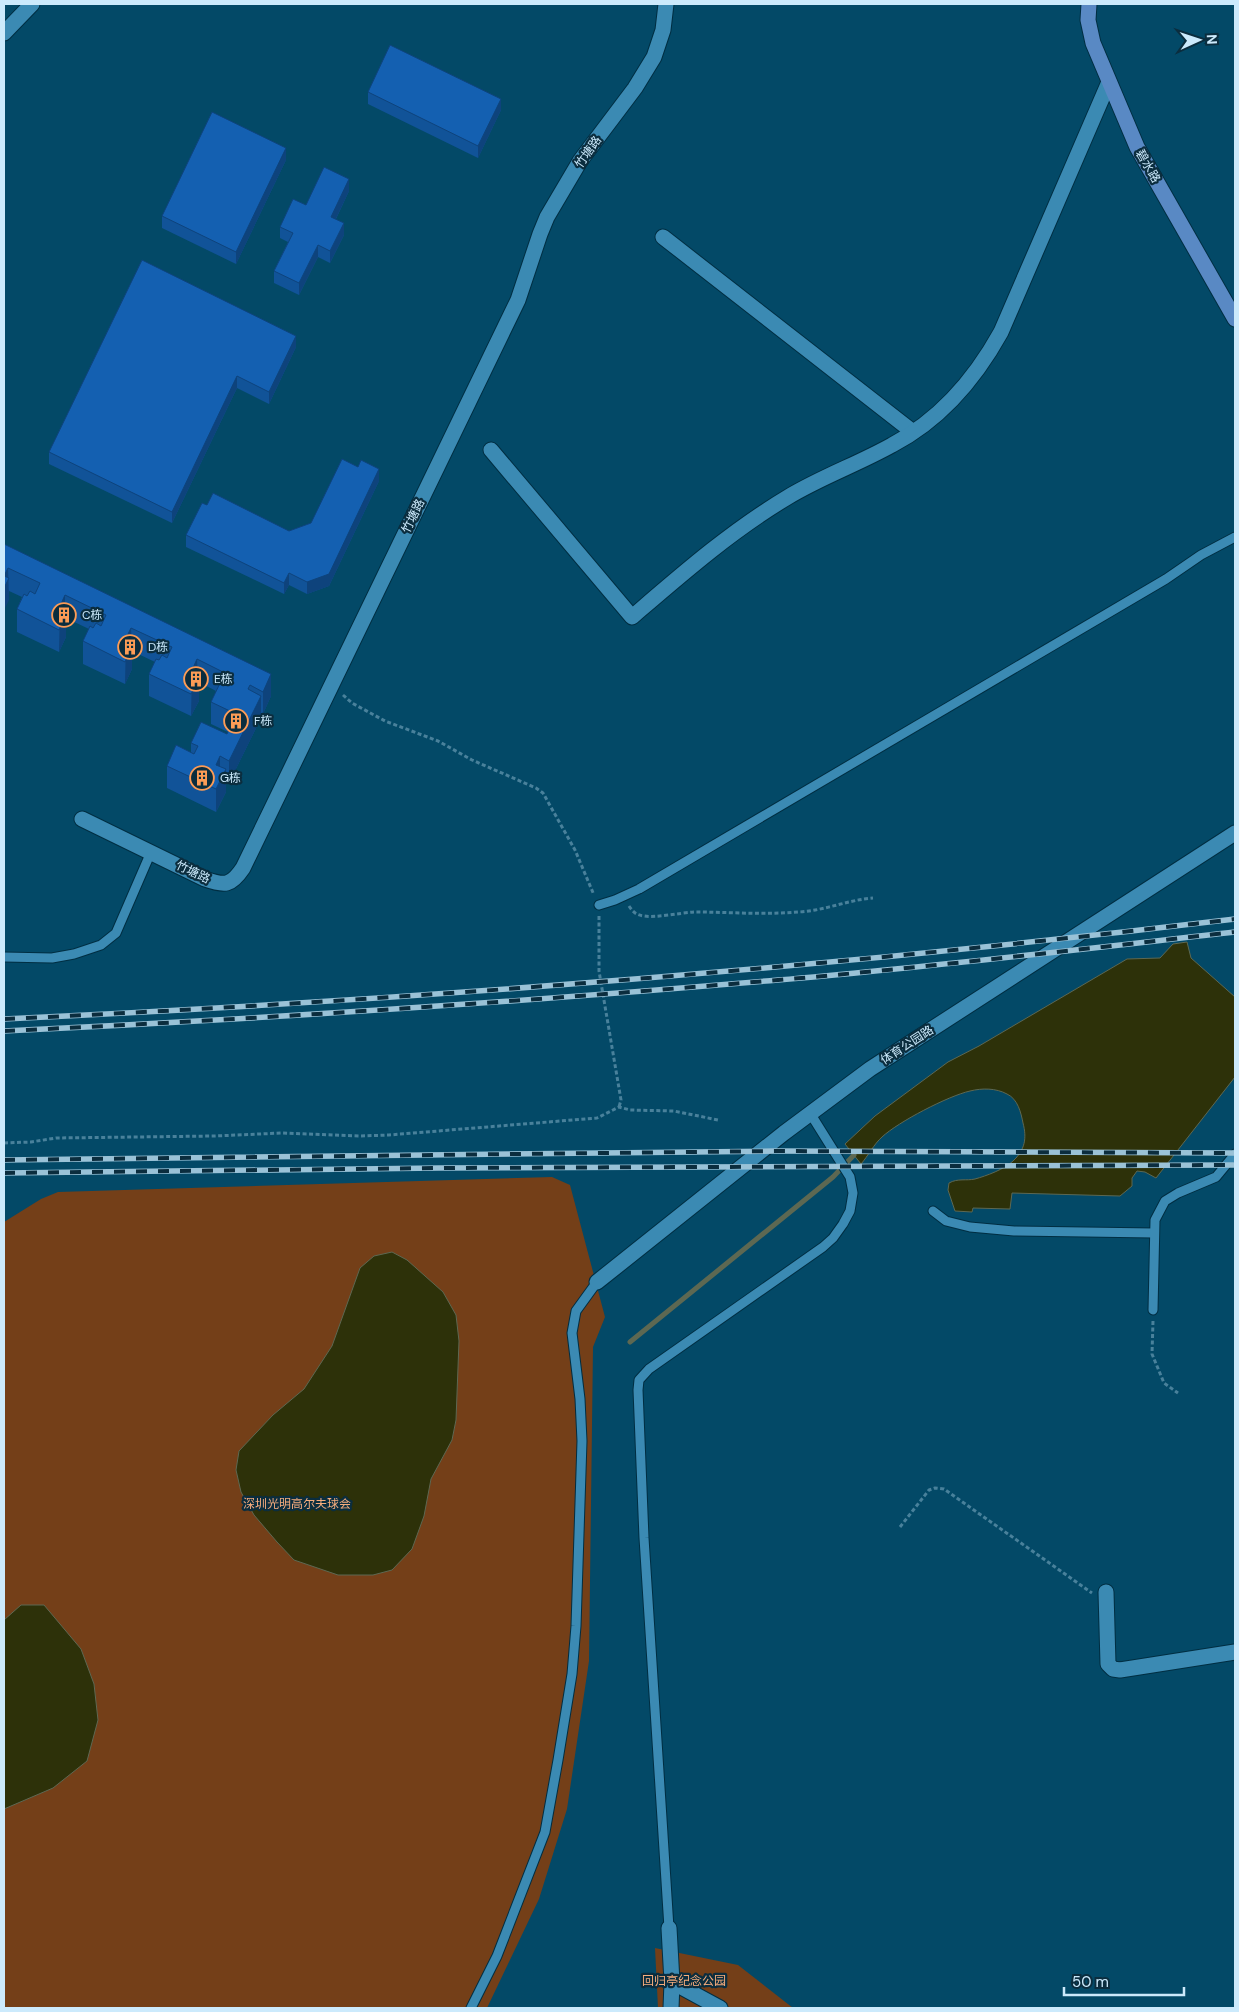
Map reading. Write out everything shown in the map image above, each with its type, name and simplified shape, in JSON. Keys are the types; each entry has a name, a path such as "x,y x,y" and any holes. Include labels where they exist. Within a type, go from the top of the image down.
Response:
{"street":[{"name":"碧水路","path":"1089,4 1088,20 1093,43 1137,147 1235,319"},
{"path":"4,33 28,5"},
{"name":"竹塘路","path":"82,819 217,883 234,881 243,868 518,300 547,217 580,161 635,88 654,57 663,30 665,5"},
{"path":"491,450 632,617 698,560 757,516 821,479 875,454 913,432 931,419 963,388 978,370 998,339 1109,82"},
{"path":"663,237 913,432"},
{"name":"体育公园路","path":"597,1282 810,1113 870,1069 1235,833"},
{"path":"1107,1598 1108,1664 1113,1669 1120,1670 1235,1652"},
{"path":"669,1928 672,1982 671,2008"},
{"path":"672,1982 720,2008"}],"lane":[{"path":"598,905 624,897 901,736 1166,579 1201,555 1235,537"},
{"path":"4,956 52,958 74,954 101,945 116,933 151,852"},
{"path":"669,1928 644,1538 638,1390 640,1380 649,1369 833,1238 843,1224 854,1194 850,1177 810,1113"},
{"path":"1153,1310 1155,1220 1165,1201 1178,1193 1216,1177 1235,1154"},
{"path":"933,1211 946,1221 970,1227 1014,1231 1154,1233"},
{"path":"471,2008 497,1956 545,1832 561,1741 572,1674 576,1626 582,1441 580,1399 572,1333 576,1311 597,1282"}],"path":[{"path":"332,684 352,703 385,721 438,741 472,760 536,788 543,793 574,850 598,905 599,971 621,1100 619,1107"},
{"path":"624,897 633,913 653,917 673,913 696,912 797,912 825,908 854,899 873,898"},
{"path":"4,1144 56,1138 216,1136 282,1133 360,1136 390,1135 597,1118 619,1107 630,1110 674,1111 718,1120"},
{"path":"1153,1310 1152,1354 1164,1383 1178,1394"},
{"path":"900,1527 929,1490 936,1488 944,1489 1107,1598"}],"green space":[{"name":"深圳光明高尔夫球会","path":"552,1177 570,1185 605,1317 593,1347 589,1661 567,1809 539,1899 487,2008 4,2008 4,1222 41,1199 58,1192"},
{"name":"回归亭纪念公园","path":"655,1948 738,1965 793,2008 658,2008"}],"shaded area":[{"path":"1187,942 1191,958 1235,997 1235,1077 1156,1178 1145,1172 1137,1171 1132,1178 1132,1186 1120,1196 1012,1193 1010,1209 973,1208 972,1212 955,1211 948,1190 949,1183 975,1179 1010,1164 1020,1153 1024,1144 1024,1128 1020,1111 1014,1099 1003,1092 989,1089 979,1089 961,1094 911,1117 882,1137 861,1164 845,1144 875,1116 948,1062 979,1046 1127,959 1160,958 1173,944"},
{"path":"392,1252 407,1260 443,1292 456,1315 459,1341 456,1420 452,1440 431,1479 424,1516 412,1549 392,1570 373,1575 338,1575 294,1560 254,1515 241,1492 236,1470 239,1451 273,1415 304,1389 332,1346 360,1268 374,1256"},
{"path":"21,1605 44,1605 81,1649 94,1684 98,1720 87,1761 53,1788 4,1809 4,1620"}],"building":[{"path":"390,45 501,99 478,146 368,92"},
{"path":"212,112 286,148 236,252 162,216"},
{"path":"324,167 349,179 331,217 344,223 330,251 318,245 299,283 274,271 293,233 280,227 293,199 306,205"},
{"path":"142,260 296,336 269,392 237,376 172,512 49,452"},
{"path":"342,459 358,467 361,460 379,469 329,574 307,582 289,573 284,583 186,535 202,503 207,505 213,493 289,531 311,523"},
{"path":"4,544 271,674 263,692 250,685 248,689 261,696 229,761 220,756 216,765 226,769 216,789 167,766 176,745 194,754 198,746 191,743 201,722 227,734 232,723 228,721 232,712 211,702 221,681 225,683 229,675 197,659 192,670 198,672 195,677 199,679 191,694 149,674 156,659 159,660 162,655 167,658 172,647 131,628 126,638 132,640 129,645 132,647 125,662 83,641 90,626 93,628 96,623 101,626 106,615 65,595 60,606 65,608 63,613 66,615 59,630 17,609 24,594 27,596 30,591 35,594 40,583 8,568 4,576"},
{"path":"4,576 9,578 4,588"}],"waterway":[{"path":"630,1342 833,1177 854,1155"}],"railway":[{"path":"4,1019 312,1002 620,980 928,953 1235,919"},
{"path":"4,1031 197,1021 584,996 1007,958 1235,932"},
{"path":"4,1160 776,1151 1235,1153"},
{"path":"4,1173 439,1168 1235,1165"}],"place":[{"name":"C栋","path":"64,615"},
{"name":"D栋","path":"130,647"},
{"name":"E栋","path":"196,679"},
{"name":"F栋","path":"236,721"},
{"name":"G栋","path":"202,778"}]}
